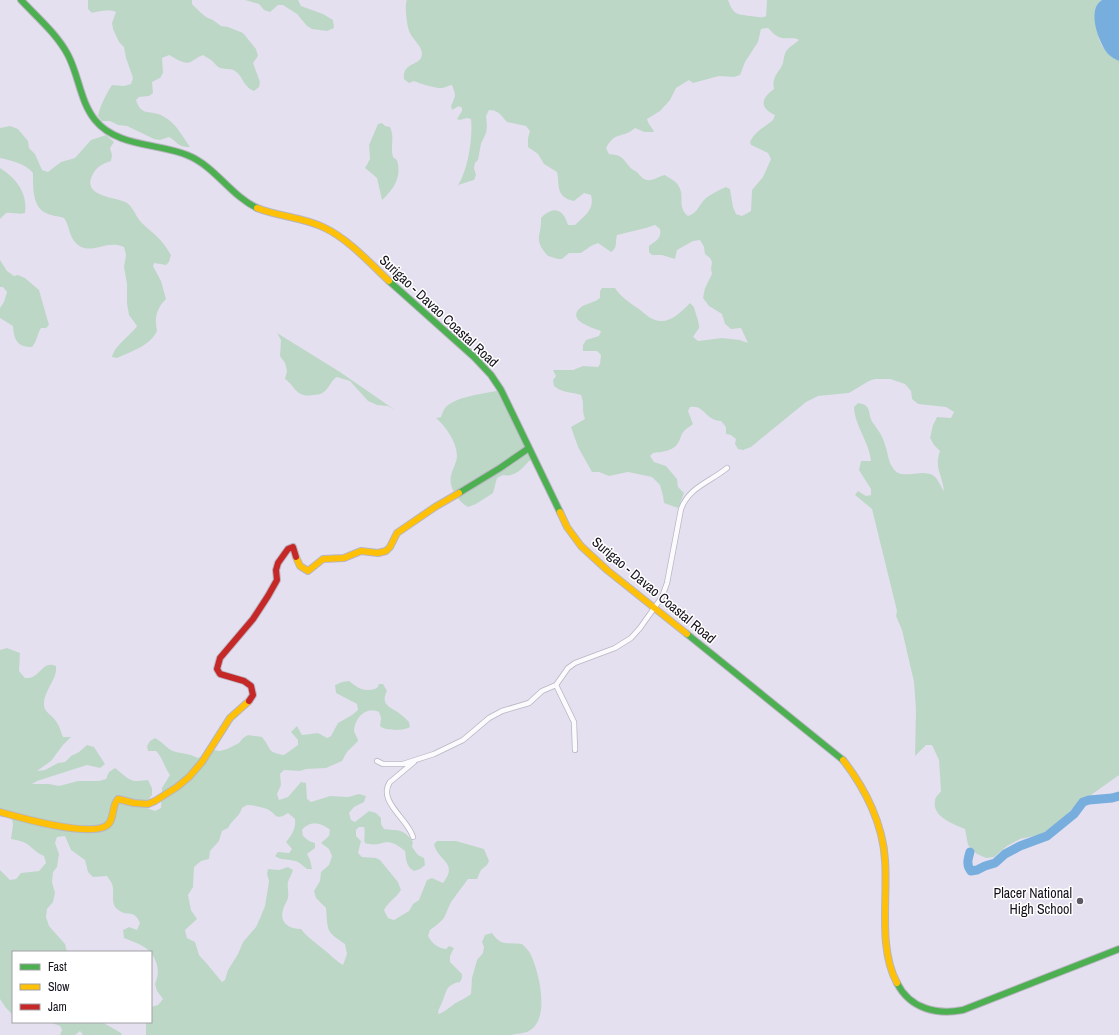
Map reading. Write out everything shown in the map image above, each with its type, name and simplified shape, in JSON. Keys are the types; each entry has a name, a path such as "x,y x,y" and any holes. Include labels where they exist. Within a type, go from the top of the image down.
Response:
{"main road":[{"name":"Surigao - Davao Coastal Road","path":"21,0 65,50 85,103 93,118 102,127 125,138 179,152 197,159 237,195 254,207 321,226 337,235 484,367 501,390 561,516 574,537 607,570 655,607 708,652 832,749 849,766 867,794 878,821 885,857 885,913 888,960 894,978 900,988 910,999 922,1008 933,1011 953,1012 968,1008 1117,950"},
{"path":"0,812 66,827 95,829 108,825 115,802 118,799 134,804 148,804 176,788 191,775 199,765 213,746 224,725 233,714 253,696 253,690 248,683 220,674 217,671 217,664 225,652 253,619 276,584 278,563 288,549 293,547 296,561 308,571 324,559 344,558 361,551 378,553 386,551 390,547 397,533 435,507 500,468 529,448"}],"street":[{"path":"376,761 383,764 395,764 417,760 457,744 489,718 502,711 526,704 542,691 556,684 568,668 575,663 615,648 631,638 638,632 662,597 667,583 679,516 685,499 692,492 728,468"},
{"path":"556,684 574,722 575,750"},
{"path":"413,837 407,824 388,798 387,788 394,778 417,760"}],"green space":[{"path":"88,0 192,0 192,4 206,17 221,26 243,33 256,49 258,56 253,63 260,82 259,87 254,91 250,89 238,73 232,70 220,68 203,55 191,62 185,63 169,55 162,58 163,73 160,78 152,82 153,93 149,96 139,97 136,100 140,108 146,112 161,115 169,120 180,132 190,147 180,145 169,137 160,140 154,139 127,126 118,125 110,121 102,121 98,116 99,112 112,85 124,86 131,84 133,78 124,47 119,42 113,29 112,23 116,12 107,10 92,13 88,9"},
{"path":"245,0 298,0 301,6 323,14 333,20 334,28 327,31 312,29 307,26 297,14 283,5 278,5 270,12 264,10 259,4"},
{"path":"407,0 728,0 732,9 736,13 764,17 766,16 767,0 1102,0 1099,2 1097,20 1098,36 1104,49 1119,61 1119,775 1073,808 1052,830 1043,834 1020,839 1007,846 994,857 986,858 977,854 968,845 965,829 940,816 935,807 935,799 941,791 939,760 932,745 926,745 915,756 916,710 914,682 902,630 896,616 897,611 872,509 855,495 858,491 866,496 871,495 871,489 859,470 861,461 871,461 868,447 857,421 854,407 858,403 863,404 868,408 871,420 883,439 890,463 897,472 901,474 924,473 934,476 944,491 938,467 938,457 940,451 930,438 933,425 937,417 951,418 954,412 946,407 918,404 912,399 911,391 905,384 890,379 875,379 849,393 818,396 806,402 751,447 743,450 738,449 735,444 736,439 731,435 726,434 726,427 721,421 711,418 698,408 690,407 688,411 693,424 686,429 676,446 667,451 653,453 650,456 654,462 666,466 677,479 678,487 684,493 678,508 664,503 660,485 652,477 628,472 609,476 599,472 592,472 578,447 571,427 585,419 581,395 564,391 554,386 553,380 556,376 553,370 573,370 583,366 598,367 600,364 601,355 597,351 583,351 583,345 586,340 599,336 601,331 588,326 576,317 580,308 600,298 600,291 602,288 615,288 626,300 653,319 660,321 665,321 674,317 690,303 694,307 699,324 699,328 693,337 698,341 722,338 740,340 748,343 741,328 731,329 725,324 722,314 709,306 703,298 705,288 712,274 712,262 705,254 704,247 700,240 693,241 677,250 675,259 662,255 652,255 649,252 649,246 658,239 660,235 660,229 655,225 617,235 615,247 611,252 598,243 581,253 569,253 562,259 548,256 540,245 539,241 541,218 553,210 560,212 563,215 568,225 575,225 588,212 592,200 591,195 584,193 574,201 564,197 560,190 557,172 544,164 538,154 528,147 530,131 526,126 507,122 498,112 489,110 486,116 486,133 481,144 478,160 475,163 474,168 476,175 474,180 458,185 465,171 469,153 471,119 457,119 462,111 462,108 459,106 452,110 451,106 455,96 452,85 440,88 414,81 409,83 404,79 406,69 418,61 422,54 421,48 411,36 409,30 406,16","holes":["768,28 780,37 799,40 786,52 782,66 775,77 773,85 774,89 764,99 764,106 766,109 775,115 773,120 757,132 750,142 751,145 768,153 771,159 763,177 752,190 751,211 742,216 736,214 733,207 730,189 726,187 706,198 695,211 688,216 682,208 681,193 676,182 665,175 652,180 642,178 625,160 616,155 609,154 606,148 613,139 635,128 644,132 654,132 647,119 660,111 670,100 676,88 689,80 693,83 719,76 734,77 740,75 745,62 758,42 761,29"]},
{"path":"382,123 385,126 390,127 392,153 393,157 397,160 398,177 390,192 382,200 377,178 365,168 370,159 369,145 378,124"},
{"path":"10,126 18,129 28,141 29,148 35,154 42,170 48,172 61,162 75,158 91,140 106,135 114,142 110,148 112,155 111,161 95,170 90,183 92,188 102,195 127,203 133,209 140,221 160,239 171,255 169,262 166,265 154,263 153,266 161,281 166,299 160,306 157,313 157,331 150,341 140,348 117,358 112,357 119,345 137,326 129,315 127,304 127,284 124,267 126,255 124,247 110,245 85,248 80,246 72,238 64,218 50,215 41,210 34,196 33,173 14,161 0,158 0,128"},
{"path":"0,168 11,176 20,187 25,199 25,213 6,213 0,219"},
{"path":"0,260 7,271 14,276 18,275 25,278 39,290 49,325 46,328 41,328 32,347 23,346 17,342 14,335 13,326 0,318 0,308 4,302 7,292 3,287 0,287"},
{"path":"277,333 340,372 395,410 388,406 377,405 368,401 350,381 337,377 321,394 307,396 303,395 285,379 287,371 285,363 280,356 281,340"},
{"path":"500,390 533,457 516,473 512,475 503,475 497,478 493,493 476,504 468,507 461,502 455,494 450,481 457,458 455,445 447,430 436,418 441,417 445,408 456,401 471,396"},
{"path":"7,648 20,653 19,671 25,678 33,677 46,666 56,666 55,676 44,700 44,707 58,724 63,737 71,737 51,761 37,771 45,770 58,763 65,762 87,745 94,747 105,764 100,768 87,765 37,781 32,784 49,784 59,786 78,781 99,781 106,779 109,772 115,768 132,780 148,780 152,788 152,795 145,804 147,808 155,811 161,808 162,788 170,775 156,751 148,751 147,746 150,741 155,738 171,750 198,758 213,750 220,751 227,749 239,743 248,735 262,737 274,753 284,755 298,745 298,740 291,732 297,726 302,735 318,733 327,738 331,736 338,723 358,710 357,704 336,693 335,685 349,681 358,688 368,690 377,688 379,684 383,684 387,691 385,703 408,721 410,727 395,730 382,728 380,726 381,718 379,712 370,711 362,714 355,725 354,730 358,741 347,752 342,761 326,768 306,769 300,771 284,770 280,774 281,785 277,794 279,800 288,797 301,782 306,783 307,799 311,802 330,796 348,797 359,794 366,796 364,802 354,807 349,813 351,820 355,822 369,811 376,813 381,818 381,824 384,829 397,830 406,834 413,842 412,847 418,855 424,858 425,865 414,871 408,865 405,851 398,846 388,842 376,844 365,843 364,827 359,827 356,830 356,836 361,841 358,853 362,857 376,858 380,860 398,882 401,890 384,910 388,918 394,920 409,911 413,904 419,900 427,880 432,878 443,883 447,876 449,871 448,866 439,855 434,844 437,841 456,841 484,849 489,861 487,865 481,870 477,879 468,879 451,902 444,918 430,930 428,936 433,943 440,948 446,949 449,946 454,948 450,956 450,962 462,974 460,982 451,985 447,990 438,1014 471,994 472,978 477,960 483,953 484,947 482,942 485,935 492,933 502,942 522,944 530,953 537,971 541,994 540,1016 536,1025 529,1031 511,1035 146,1035 146,1023 152,1023 152,1007 158,1005 163,999 157,991 155,984 158,968 152,951 124,938 123,930 129,927 137,930 140,923 138,918 133,914 121,912 115,907 113,901 113,887 107,876 93,877 88,872 85,860 71,850 65,836 57,837 55,843 59,854 57,867 53,872 52,882 55,893 53,902 47,909 46,917 49,926 65,944 67,951 12,951 12,1014 0,999 0,870 10,880 16,879 21,873 39,871 46,863 44,856 27,844 11,839 13,822 9,816 0,811 0,650","holes":["247,805 267,809 278,817 288,813 295,819 293,831 286,842 292,849 289,853 278,852 275,856 300,863 307,869 312,869 307,854 315,848 315,843 309,841 303,836 302,830 312,824 320,824 330,830 329,836 321,843 329,849 332,856 329,865 321,872 320,881 314,891 316,898 326,908 327,921 331,933 345,944 347,954 343,965 309,938 301,929 293,928 284,922 282,915 283,908 288,898 288,882 293,870 288,867 279,870 268,869 267,874 269,881 265,906 256,927 243,942 238,954 228,970 225,980 222,982 199,955 195,942 187,938 185,930 197,919 191,910 188,895 193,887 194,867 201,861 209,859 210,851 219,841 222,831 228,828 242,808"]},
{"path":"52,1023 104,1023 122,1035 83,1035 80,1031 75,1035 60,1035 62,1030 60,1026"}],"water":[{"path":"1102,0 1119,0 1119,61 1108,54 1098,35 1094,18 1097,4"}],"waterway":[{"path":"970,852 968,866 971,871 977,870 995,863 1005,854 1020,846 1047,836 1074,814 1083,802 1119,796"}],"traffic: fast":[{"path":"21,0 46,26 63,47 72,63 86,105 95,120 104,129 126,140 175,151 197,160 206,166 239,196 257,208"},
{"path":"389,281 474,357 491,375 501,390 560,512"},
{"path":"459,493 529,448"},
{"path":"687,634 843,760"},
{"path":"897,983 909,999 925,1008 944,1012 963,1010 1119,949"}],"traffic: slow":[{"path":"257,208 317,224 325,228 342,238 389,281"},
{"path":"296,557 300,566 308,571 323,559 344,558 361,551 378,553 386,551 390,547 397,533 435,507 459,493"},
{"path":"560,512 567,527 581,546 607,570 687,634"},
{"path":"0,812 38,822 70,828 97,829 106,826 111,821 114,805 118,799 134,803 148,804 177,787 189,777 202,762 230,718 249,701"},
{"path":"843,760 859,782 872,807 881,833 884,847 886,875 886,939 891,969 897,983"}],"traffic: jam":[{"path":"249,701 253,695 251,686 244,681 220,674 217,669 220,658 253,619 268,596 277,580 276,570 278,563 288,549 293,547 296,557"}],"place":[{"name":"Placer National High School","path":"1080,901"}]}
